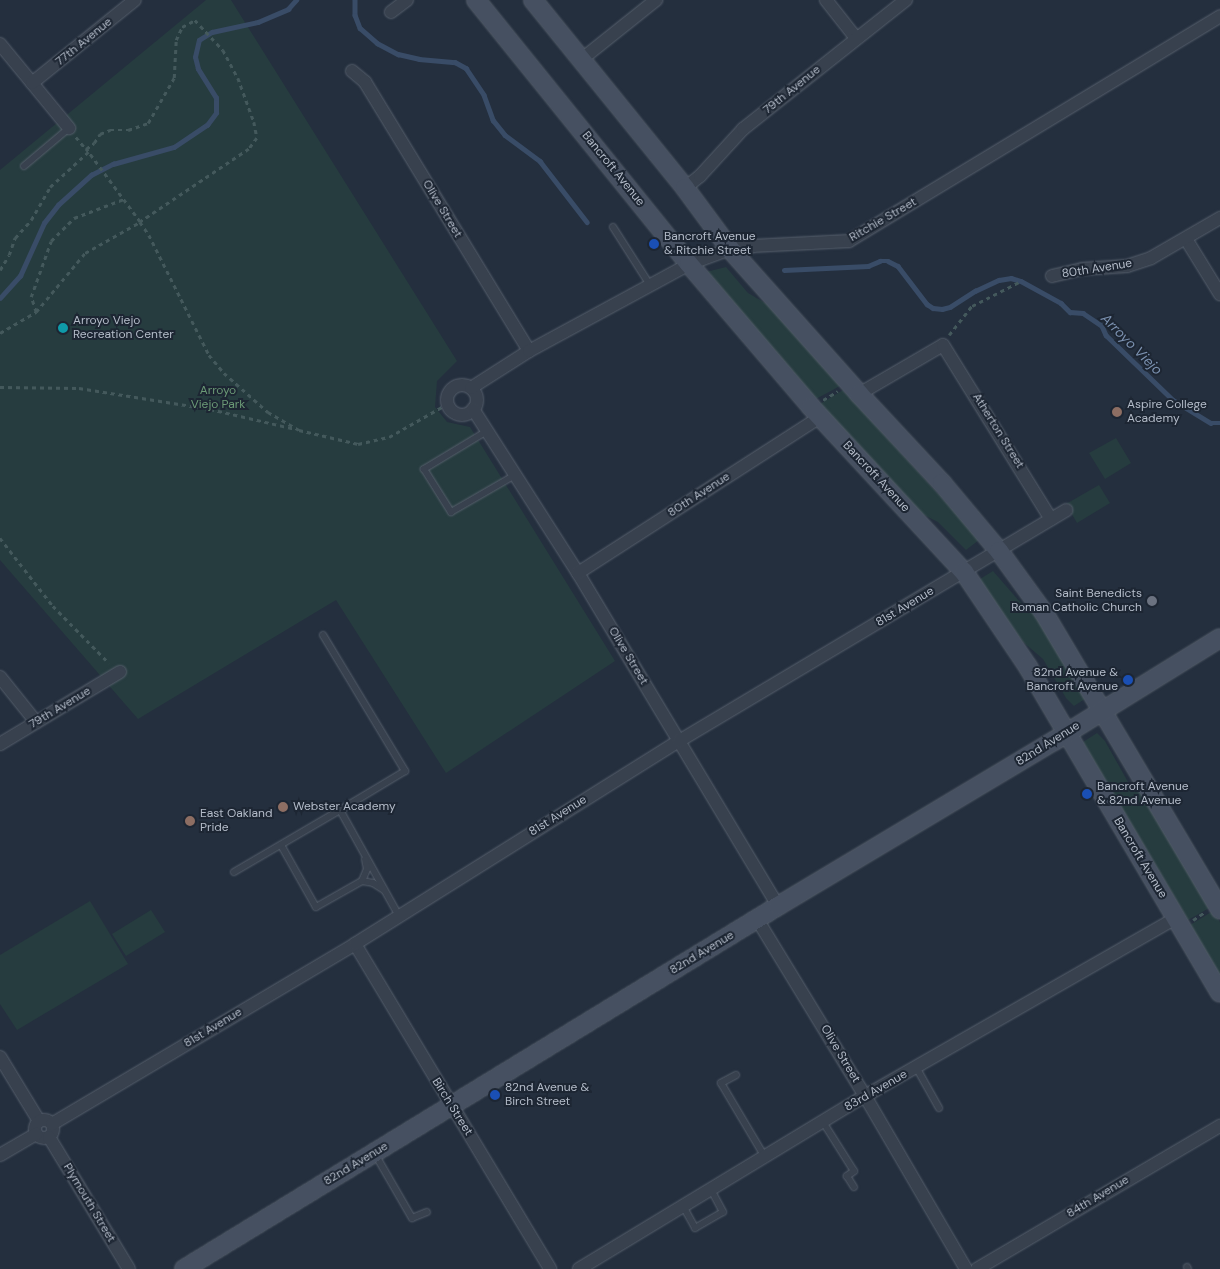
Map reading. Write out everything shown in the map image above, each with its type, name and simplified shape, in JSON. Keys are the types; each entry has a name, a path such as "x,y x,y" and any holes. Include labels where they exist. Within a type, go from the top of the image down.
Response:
{"main road":[{"name":"Bancroft Avenue","path":"476,0 690,264 815,412 964,572 1028,667 1220,993"},
{"path":"534,0 685,188 730,249 942,483 999,551 1044,613 1217,900"},
{"name":"82nd Avenue","path":"184,1269 1220,638"}],"street":[{"name":"77th Avenue","path":"32,83 134,0"},
{"path":"391,12 407,0"},
{"path":"582,59 656,0"},
{"path":"826,0 856,38"},
{"name":"79th Avenue","path":"685,188 743,129 906,0"},
{"name":"Ritchie Street","path":"470,388 529,351 690,264 730,249 753,246 849,242 1220,16"},
{"path":"2,51 32,83 69,128"},
{"name":"Olive Street","path":"352,71 365,82 529,351"},
{"name":"80th Avenue","path":"1052,276 1082,269 1127,266 1151,258 1220,218"},
{"path":"1186,239 1220,294"},
{"path":"855,389 943,345"},
{"name":"Atherton Street","path":"943,345 1051,519"},
{"path":"465,385 470,388 476,397 473,409 464,414 456,414 447,404 447,396 453,388 465,385"},
{"name":"Olive Street","path":"473,409 578,572 778,906"},
{"name":"80th Avenue","path":"578,572 815,412"},
{"name":"81st Avenue","path":"52,1124 355,944 680,741 1066,510"},
{"name":"79th Avenue","path":"0,744 120,672"},
{"path":"0,678 36,722"},
{"name":"Olive Street","path":"757,919 865,1096 966,1269"},
{"name":"83rd Avenue","path":"579,1269 865,1096 1178,922"},
{"name":"Birch Street","path":"355,944 550,1269"},
{"path":"0,1057 39,1121"},
{"path":"46,1120 52,1124 53,1131 49,1137 41,1138 36,1134 35,1127 39,1121 46,1120"},
{"name":"84th Avenue","path":"977,1269 1220,1126"},
{"path":"0,1156 36,1134"},
{"name":"Plymouth Street","path":"49,1137 129,1269"}],"lane":[{"path":"24,166 69,128"},
{"path":"613,228 650,285"},
{"path":"487,431 424,469 451,512 515,475"},
{"path":"234,872 405,771 323,636"},
{"path":"340,810 361,845 398,916"},
{"path":"281,845 316,907 362,881 367,869 367,862 361,845"},
{"path":"362,881 373,883 386,892"},
{"path":"916,1068 938,1108"},
{"path":"736,1075 721,1083 765,1157"},
{"path":"823,1122 854,1171 847,1176 854,1187"},
{"path":"375,1153 412,1218 427,1212"},
{"path":"682,1206 694,1228 723,1212 711,1189"}],"path":[{"path":"0,270 9,255 15,238 31,220 50,187 94,143 100,134 110,130 128,130 148,123 174,78 176,40 182,27 195,20 223,50 247,101 257,138 242,154 140,222 85,253 36,312 0,332"},
{"path":"69,128 125,199 149,235 209,355 224,374 268,412 299,430"},
{"path":"36,312 31,297 52,242 74,218 125,199"},
{"path":"943,345 953,327 972,306 1021,281"},
{"path":"0,387 79,388 210,409 358,444 389,437 447,404"},
{"path":"815,412 855,389"},
{"path":"0,538 54,606 100,657 120,672"},
{"path":"1178,922 1217,900"}],"green space":[{"name":"Arroyo Viejo Park","path":"206,0 231,0 457,361 437,381 435,407 447,422 470,427 615,661 446,773 336,600 138,719 0,560 0,170"},
{"path":"726,267 748,293 767,304 840,386 814,400 706,272"},
{"path":"843,390 979,540 966,550 938,522 920,513 820,404"},
{"path":"1116,438 1131,463 1105,479 1089,453"},
{"path":"1099,485 1110,503 1077,523 1066,504"},
{"path":"993,571 1019,601 1040,619 1088,697 1074,706 1066,698 1043,659 1023,642 981,583 980,579"},
{"path":"1097,733 1105,741 1128,782 1146,797 1211,907 1188,920 1083,742"},
{"path":"90,901 128,964 17,1030 0,1004 0,955"},
{"path":"151,910 165,932 126,956 112,934"},
{"path":"1213,911 1220,922 1220,975 1190,925"}],"waterway":[{"name":"Arroyo Viejo","path":"0,298 20,276 44,223 58,205 91,175 113,164 174,147 207,125 216,113 216,98 198,69 195,57 199,40 212,32 258,22 288,9 296,0"},
{"name":"Arroyo Viejo","path":"355,0 355,15 360,28 377,43 398,54 419,59 455,62 466,68 484,95 493,120 505,135 540,161 587,222"},
{"name":"Arroyo Viejo","path":"784,270 868,266 880,261 888,261 898,266 927,304 933,308 942,309 950,307 975,291 999,280 1011,278 1021,281 1061,303 1070,312 1083,313 1102,326 1106,335 1173,400 1211,423 1220,423"}],"place":[{"name":"Bancroft Avenue & Ritchie Street","path":"654,244"},
{"name":"Arroyo Viejo Recreation Center","path":"63,328"},
{"name":"Aspire College Academy","path":"1117,412"},
{"name":"Saint Benedicts Roman Catholic Church","path":"1152,601"},
{"name":"82nd Avenue & Bancroft Avenue","path":"1128,680"},
{"name":"Bancroft Avenue & 82nd Avenue","path":"1087,794"},
{"name":"Webster Academy","path":"283,807"},
{"name":"East Oakland Pride","path":"190,821"},
{"name":"82nd Avenue & Birch Street","path":"495,1095"}]}
